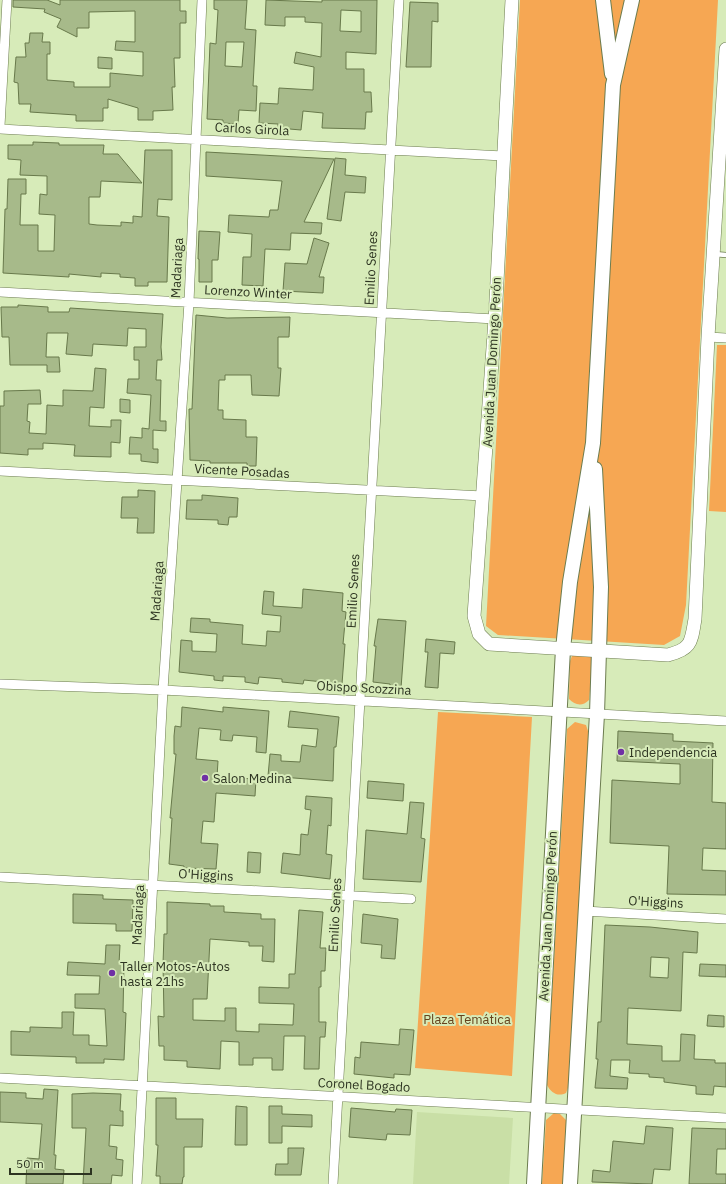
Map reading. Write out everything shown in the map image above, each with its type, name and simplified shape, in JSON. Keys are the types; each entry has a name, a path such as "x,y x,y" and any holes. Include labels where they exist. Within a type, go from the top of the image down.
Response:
{"main road":[{"name":"Avenida Juan Domingo Perón","path":"512,0 502,156 495,319 474,616 479,634 489,644 564,649"},
{"name":"Avenida Juan Domingo Perón","path":"603,0 613,84"},
{"name":"Avenida Juan Domingo Perón","path":"534,1184 559,712 564,649 570,582 593,443 613,84 632,0"},
{"path":"564,649 668,655 681,651 690,644 695,619 708,337 720,255 720,185 726,49"},
{"name":"Avenida Juan Domingo Perón","path":"570,1184 584,911 597,714 598,650 602,587 593,443"}],"street":[{"path":"0,127 7,0"},
{"name":"Madariaga","path":"137,1184 164,690 189,302 202,0"},
{"name":"Emilio Senes","path":"333,1184 399,0"},
{"name":"Carlos Girola","path":"0,127 502,156"},
{"name":"Lorenzo Winter","path":"0,292 495,319"},
{"path":"708,337 726,338"},
{"name":"Vicente Posadas","path":"0,471 483,496"},
{"name":"Obispo Scozzina","path":"0,684 164,690 726,721"},
{"name":"O'Higgins","path":"0,877 411,899"},
{"name":"O'Higgins","path":"584,911 726,919"},
{"name":"Coronel Bogado","path":"0,1078 726,1118"}],"shaded area":[{"path":"417,1112 513,1118 509,1184 413,1184"}],"green space":[{"path":"520,0 718,0 686,605 680,636 664,645 498,635 486,626"},
{"path":"717,345 726,345 726,512 709,511"},
{"path":"575,654 592,656 593,659 589,700 584,704 576,704 569,699 570,661 572,656"},
{"name":"Plaza Temática","path":"438,712 532,717 512,1076 415,1068"},
{"path":"575,722 586,725 589,734 569,1085 566,1093 560,1095 553,1092 547,1085 567,729"},
{"path":"554,1113 560,1114 567,1121 564,1184 542,1184 546,1120"}],"building":[{"path":"13,0 47,0 60,5 60,0 180,0 180,11 186,11 186,23 180,23 180,58 174,58 175,87 172,87 173,110 153,111 153,120 138,120 138,108 108,99 108,108 103,108 103,121 76,121 76,115 30,112 31,104 19,104 18,83 14,82 16,57 26,57 25,43 29,43 30,33 43,33 42,42 50,42 50,54 47,54 47,80 74,82 74,87 110,87 110,73 143,76 143,52 115,50 116,41 135,42 135,11 89,12 89,28 77,28 77,37 57,27 61,19 44,12 45,9 13,7"},
{"path":"214,0 247,0 245,29 256,30 253,86 257,86 256,111 239,110 238,124 223,123 223,120 207,119 210,43 216,44 218,10 214,9","holes":["226,42 244,42 242,67 225,66"]},
{"path":"266,0 322,2 322,0 377,0 376,54 346,52 346,69 364,69 364,92 371,92 372,112 366,112 365,129 322,128 323,113 303,111 301,130 278,128 278,124 259,123 260,103 278,104 279,88 313,90 314,67 294,63 296,52 321,57 322,23 305,22 305,17 285,17 285,26 265,25","holes":["341,10 361,11 361,32 340,31"]},
{"path":"410,2 438,3 438,22 432,21 431,67 406,67"},
{"path":"98,57 112,58 112,69 98,68"},
{"path":"33,142 59,143 59,145 104,145 103,154 118,154 142,183 101,181 100,197 89,197 89,224 97,225 121,226 121,222 133,223 133,216 142,217 145,150 172,150 172,200 158,199 157,216 169,217 167,282 148,282 148,286 135,286 135,278 120,277 120,274 101,273 101,277 69,274 69,277 3,273 5,209 7,209 8,179 26,179 26,194 21,194 20,225 38,225 38,251 54,251 55,215 39,214 40,194 47,195 47,176 20,175 21,160 8,159 8,145 33,145"},
{"path":"206,152 334,159 304,222 322,223 321,234 291,233 290,250 265,249 263,286 242,285 243,257 251,257 252,234 228,232 229,215 269,217 270,210 278,210 282,181 206,176"},
{"path":"335,158 346,159 345,175 366,177 365,193 345,192 341,221 327,219"},
{"path":"199,231 220,232 218,260 212,260 212,282 199,282"},
{"path":"314,238 329,243 319,277 324,277 323,293 283,291 285,263 307,264"},
{"path":"18,305 48,307 48,312 69,312 70,308 163,314 161,347 162,360 157,360 156,380 161,380 160,421 166,421 166,431 153,430 153,449 158,449 158,463 141,461 141,454 129,454 130,437 142,438 142,428 149,429 151,395 127,393 128,379 139,379 139,360 134,360 134,347 146,347 146,329 128,328 127,346 93,344 92,356 66,354 68,333 47,333 46,357 59,357 60,372 47,372 47,365 10,365 9,337 2,337 1,307 18,307"},
{"path":"196,315 227,318 290,317 289,337 278,337 278,368 281,368 279,396 252,395 251,375 225,375 225,380 219,380 218,410 223,410 223,419 246,420 246,437 257,437 256,466 247,466 247,463 210,463 210,461 190,460 189,409 192,409"},
{"path":"95,368 106,369 104,408 90,407 89,426 111,427 111,420 121,420 120,443 111,442 111,457 74,456 75,445 43,443 43,449 28,449 28,455 0,453 0,406 4,406 4,391 40,390 41,404 28,404 27,421 30,422 29,433 46,434 47,405 63,406 63,390 93,391"},
{"path":"120,399 130,400 130,413 120,412"},
{"path":"138,490 155,491 154,533 137,533 138,518 121,518 122,497 138,497"},
{"path":"202,495 238,498 237,517 229,517 228,525 218,524 218,520 186,519 187,500 202,500"},
{"path":"303,589 343,593 342,611 346,612 343,644 345,644 342,684 304,680 303,684 282,682 282,679 259,677 258,684 245,682 245,677 223,676 223,681 214,680 214,676 179,672 181,640 192,641 192,651 216,652 217,634 190,632 191,618 210,619 210,622 243,625 242,644 266,646 267,631 280,632 281,616 262,614 264,591 274,592 273,606 302,608"},
{"path":"378,619 406,621 401,688 390,687 390,684 373,682 376,646 374,646"},
{"path":"426,639 455,642 454,654 440,653 438,688 425,687 428,652 425,652"},
{"path":"182,707 223,712 223,707 269,711 266,753 256,752 257,737 233,735 232,741 220,740 221,730 199,728 196,759 218,761 217,777 256,779 255,796 216,793 214,822 203,821 201,843 218,844 216,869 184,868 184,866 169,864 172,818 170,818 176,754 174,754 174,736 175,726 181,727"},
{"path":"290,711 339,717 336,747 334,747 333,781 268,776 270,754 281,755 281,761 300,762 302,745 316,747 318,729 288,727"},
{"path":"618,731 673,734 673,741 713,743 712,802 726,803 726,849 703,848 702,870 726,871 726,895 667,894 669,846 610,843 612,780 680,784 680,764 617,761"},
{"path":"368,781 404,784 403,801 367,798"},
{"path":"306,796 332,798 331,826 328,825 326,854 332,855 330,879 281,873 283,853 300,855 301,834 308,835 311,810 305,809"},
{"path":"410,802 424,803 421,838 425,839 421,882 363,879 366,830 407,834"},
{"path":"248,852 261,853 260,873 247,872"},
{"path":"73,894 103,895 103,899 133,900 132,931 116,931 116,924 73,923"},
{"path":"167,902 224,906 224,912 261,914 261,919 275,919 274,962 262,961 263,946 249,946 249,942 210,939 207,999 193,999 193,1020 225,1021 225,1008 236,1008 236,1031 259,1032 259,1024 293,1025 294,1004 259,1003 259,987 289,988 289,974 295,974 299,910 323,912 320,948 326,948 325,971 321,971 321,987 319,987 319,1022 326,1022 325,1037 320,1037 319,1069 304,1069 305,1036 284,1036 283,1070 272,1070 272,1058 253,1058 253,1065 239,1065 239,1042 221,1041 220,1069 187,1067 187,1061 164,1060 164,1046 159,1046 158,1016 164,1017 163,964 164,934 167,934"},
{"path":"363,914 398,919 395,959 381,958 382,945 361,943"},
{"path":"605,925 650,927 698,932 697,953 683,952 681,1011 628,1008 627,1044 662,1046 662,1061 680,1061 681,1034 695,1035 694,1059 715,1060 715,1063 726,1063 726,1087 714,1086 713,1095 696,1094 696,1086 664,1082 664,1078 649,1077 649,1074 629,1073 630,1060 611,1060 610,1076 628,1078 627,1089 595,1088 598,1059 596,1059 598,1022 601,1022","holes":["651,957 669,958 668,978 650,977"]},
{"path":"106,945 120,945 119,964 124,964 123,1012 126,1013 124,1060 104,1059 104,1063 76,1063 76,1057 11,1055 11,1031 30,1032 30,1027 62,1028 62,1012 74,1012 73,1035 89,1035 89,1045 107,1046 105,1009 75,1008 75,994 99,994 100,976 67,975 68,962 105,964"},
{"path":"700,964 726,965 726,977 699,976"},
{"path":"708,1015 724,1016 724,1027 707,1026"},
{"path":"400,1029 414,1030 410,1075 394,1074 394,1078 354,1074 355,1057 360,1058 361,1042 399,1045"},
{"path":"44,1089 58,1090 54,1155 56,1155 55,1169 64,1170 63,1184 26,1184 27,1158 39,1159 42,1124 0,1122 0,1092 26,1093 26,1098 43,1099"},
{"path":"72,1094 121,1094 120,1111 123,1111 123,1126 110,1125 109,1146 117,1147 116,1159 123,1160 122,1176 112,1175 111,1184 83,1184 86,1128 72,1128"},
{"path":"156,1098 176,1098 176,1119 203,1119 202,1147 184,1147 184,1177 182,1184 160,1184 160,1176 156,1176 158,1145 156,1145"},
{"path":"236,1106 247,1107 247,1145 235,1145"},
{"path":"269,1106 282,1106 282,1114 312,1115 312,1127 282,1126 282,1143 269,1143"},
{"path":"351,1108 395,1112 396,1109 412,1110 410,1135 387,1134 386,1140 349,1137"},
{"path":"646,1126 673,1128 670,1170 654,1169 652,1184 592,1182 593,1170 610,1172 613,1141 644,1144"},
{"path":"692,1128 726,1129 726,1149 717,1149 716,1174 726,1174 726,1184 689,1184"},
{"path":"288,1148 304,1148 301,1175 275,1175 276,1164 288,1164"}],"place":[{"name":"Independencia","path":"621,752"},
{"name":"Salon Medina","path":"205,778"},
{"name":"Taller Motos-Autos hasta 21hs","path":"112,973"}]}
